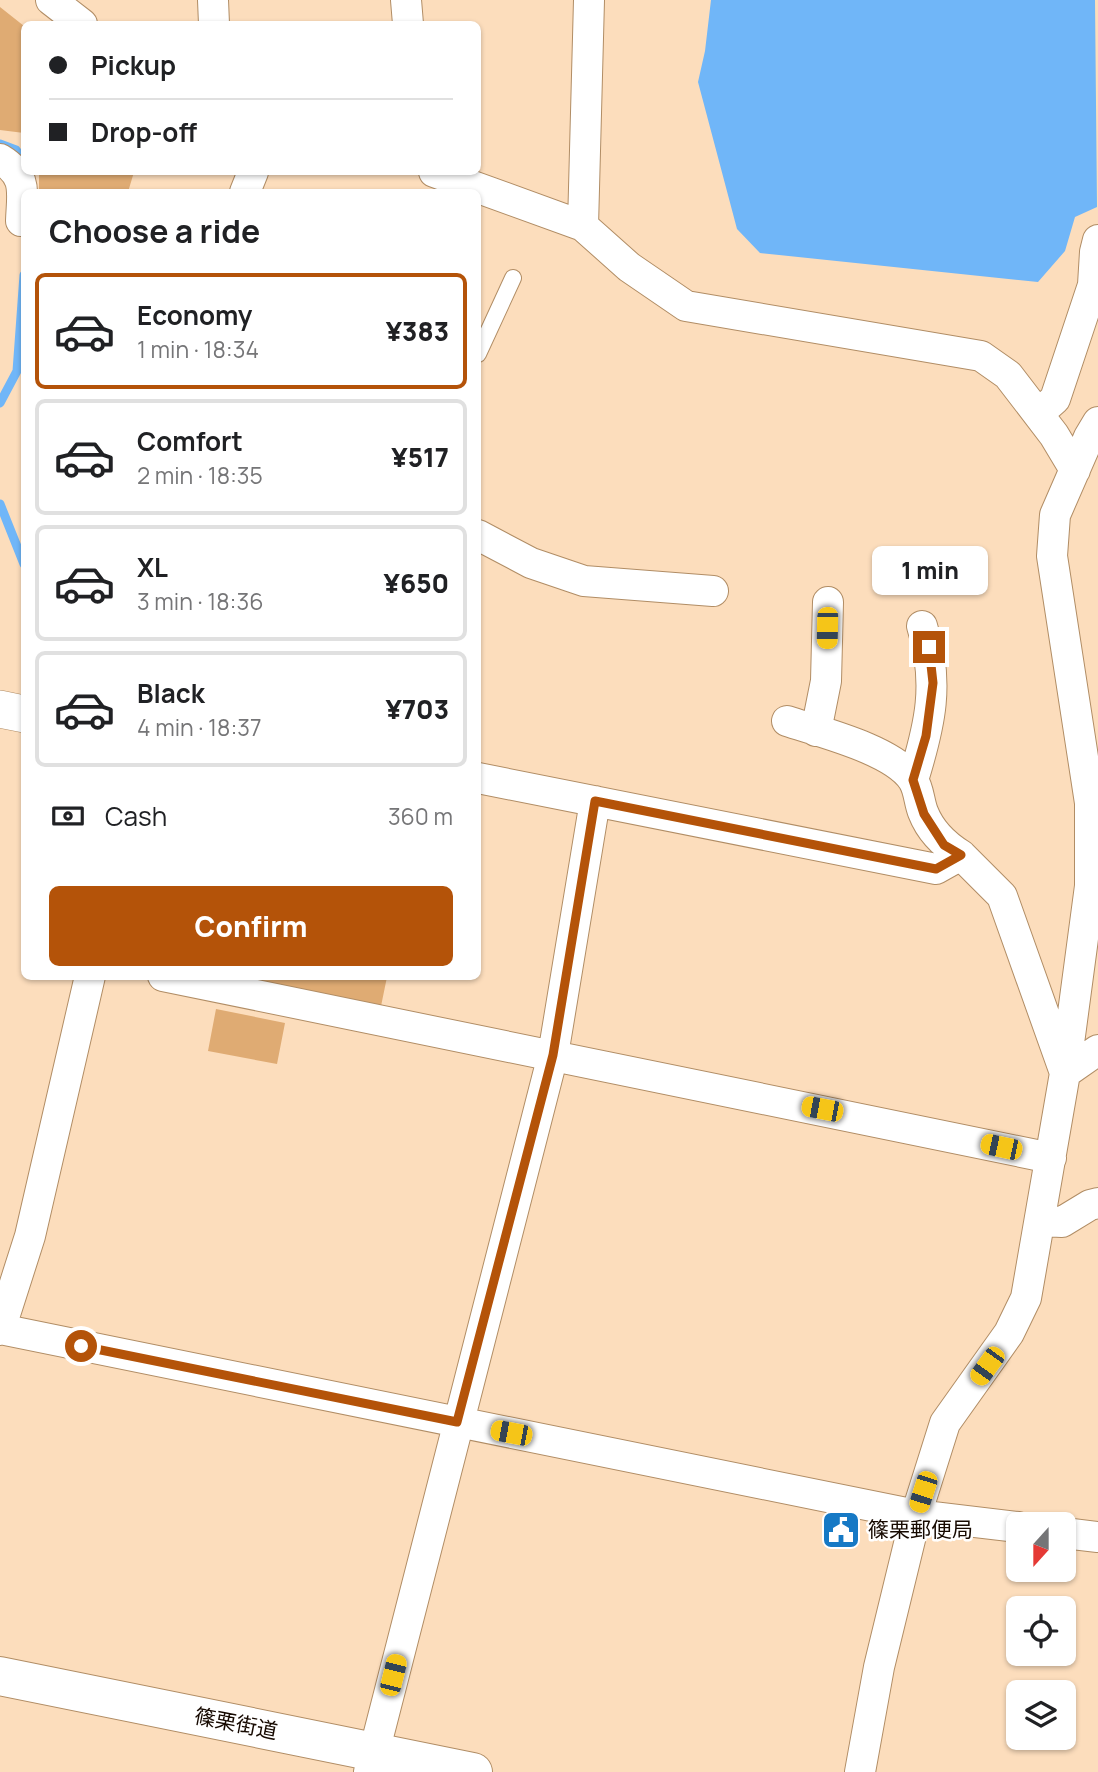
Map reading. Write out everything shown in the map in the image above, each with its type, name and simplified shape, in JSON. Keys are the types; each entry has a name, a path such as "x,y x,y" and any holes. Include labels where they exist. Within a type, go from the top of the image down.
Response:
{"main road":[{"name":"篠栗街道","path":"0,1676 371,1762 473,1772"}],"street":[{"path":"51,0 78,21"},
{"path":"213,0 214,21"},
{"path":"406,0 408,21"},
{"path":"583,226 589,0"},
{"path":"0,159 12,166 19,175 23,189"},
{"path":"441,175 480,189"},
{"path":"481,189 583,226 629,267 686,306 981,356 1008,374 1075,470"},
{"path":"1038,414 1055,399 1093,285 1098,240"},
{"path":"860,1772 879,1667 916,1515 946,1423 1009,1333 1026,1298 1041,1221 1065,1073 1090,886 1090,803 1052,556 1055,515 1098,422"},
{"path":"481,537 531,563 584,581 713,591"},
{"path":"816,731 826,681 828,602"},
{"path":"913,780 926,736 933,683 929,647 922,626"},
{"path":"0,709 21,713"},
{"path":"787,721 876,753 894,762 913,780 924,814 944,845 961,855 1002,896 1065,1073"},
{"path":"481,779 936,869 961,855"},
{"path":"371,1762 553,1055 595,801"},
{"path":"89,980 30,1236 0,1329 916,1515 1006,1526"},
{"path":"183,980 1051,1158"},
{"path":"1065,1073 1098,1050"},
{"path":"1041,1221 1062,1222 1098,1203"},
{"path":"1076,1534 1098,1537"}],"lane":[{"path":"481,347 513,278"}],"shaded area":[{"path":"0,7 21,24 21,133 0,130"},
{"path":"39,175 133,175 129,189 39,189"},
{"path":"237,980 386,980 380,1011"},
{"path":"216,1009 285,1023 277,1064 208,1051"}],"water":[{"path":"711,0 1095,0 1097,207 1075,217 1065,251 1038,282 760,253 737,229 698,82"}],"waterway":[{"path":"0,144 16,150 21,156"},
{"path":"0,403 17,371 21,316"},
{"path":"0,504 21,556"}],"place":[{"name":"篠栗郵便局","path":"841,1530"}],"route":[{"path":"81,1346 457,1422 553,1055 595,801 936,869 961,855 944,845 924,814 913,780 926,736 933,683 929,647"}]}
